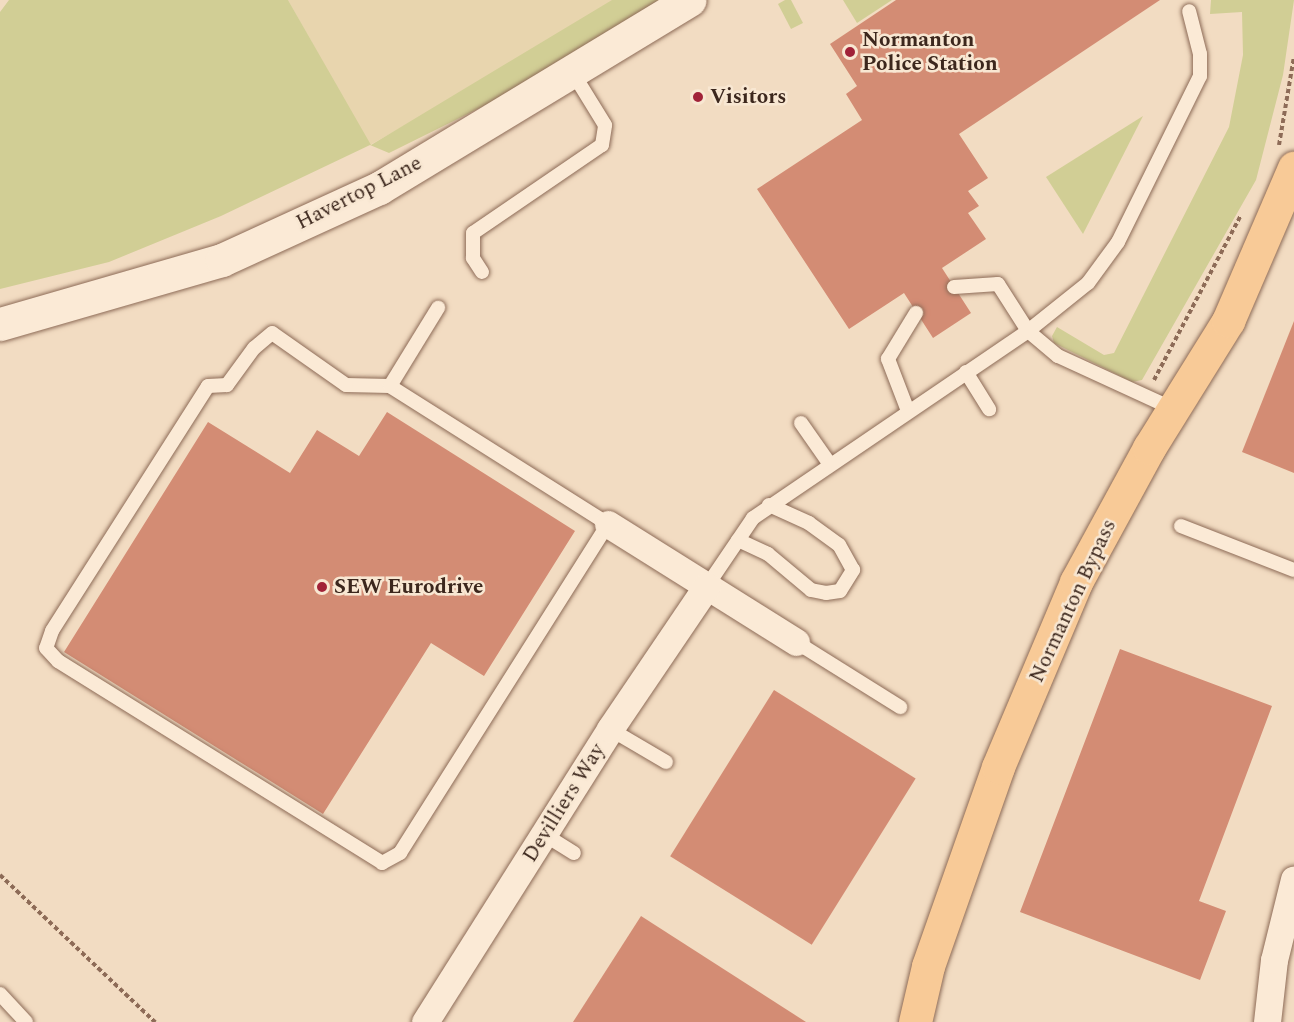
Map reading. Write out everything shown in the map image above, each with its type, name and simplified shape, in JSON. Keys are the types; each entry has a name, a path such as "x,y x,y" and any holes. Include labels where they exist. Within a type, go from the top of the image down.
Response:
{"main road":[{"name":"Havertop Lane","path":"0,324 222,260 379,188 573,73 690,0"},
{"name":"Normanton Bypass","path":"915,1022 928,966 998,767 1076,582 1174,409 1228,321 1294,168"}],"street":[{"path":"608,524 796,642"},
{"name":"Devilliers Way","path":"425,1022 610,729 707,586"},
{"path":"1267,1022 1274,960 1294,879"}],"lane":[{"path":"707,586 753,518 769,505 1028,331 1088,283 1118,242 1200,76 1200,54 1189,11"},
{"path":"482,272 473,258 473,233 602,146 605,125 573,73"},
{"path":"954,286 998,284 1028,331 1058,356 1174,409"},
{"path":"390,386 438,308"},
{"path":"908,411 888,359 916,313"},
{"path":"272,333 346,385 390,386 608,524 400,854 382,863 58,661 46,648 52,631 208,386 227,385 254,348 272,333"},
{"path":"966,372 989,409"},
{"path":"801,423 830,464"},
{"path":"738,540 768,554 811,590 826,594 840,591 853,570 839,545 809,523 769,505"},
{"path":"1181,526 1294,570"},
{"path":"796,642 900,707"},
{"path":"610,729 666,762"},
{"path":"545,835 574,853"},
{"path":"0,994 26,1022"}],"path":[{"path":"0,875 155,1022"}],"shaded area":[{"path":"9,0 288,0 371,145 612,0 659,0 516,90 389,153 370,145 221,216 109,262 0,289 0,12"},
{"path":"288,0 627,0 370,145"},
{"path":"791,0 803,23 791,29 778,4"},
{"path":"843,0 892,0 857,23"},
{"path":"1211,0 1294,0 1283,75 1256,180 1142,380 1132,382 1054,343 1052,336 1057,327 1104,355 1114,353 1229,127 1243,55 1242,12 1210,14"},
{"path":"1143,116 1083,234 1046,177"}],"building":[{"path":"896,0 1160,0 959,134 988,178 968,191 979,206 968,213 986,239 942,268 971,313 933,338 904,293 849,329 757,189 862,120 846,94 857,86 830,44"},
{"path":"1294,321 1294,473 1242,452"},
{"name":"SEW Eurodrive","path":"387,412 575,531 484,676 431,643 323,814 64,652 208,422 290,473 317,430 359,456"},
{"path":"1120,649 1272,706 1199,901 1226,911 1200,980 1020,912"},
{"path":"774,690 916,778 812,945 670,856"},
{"path":"641,916 806,1022 573,1022"}],"place":[{"name":"Normanton Police Station","path":"850,52"},
{"name":"Visitors","path":"698,97"},
{"name":"SEW Eurodrive","path":"322,587"}]}
